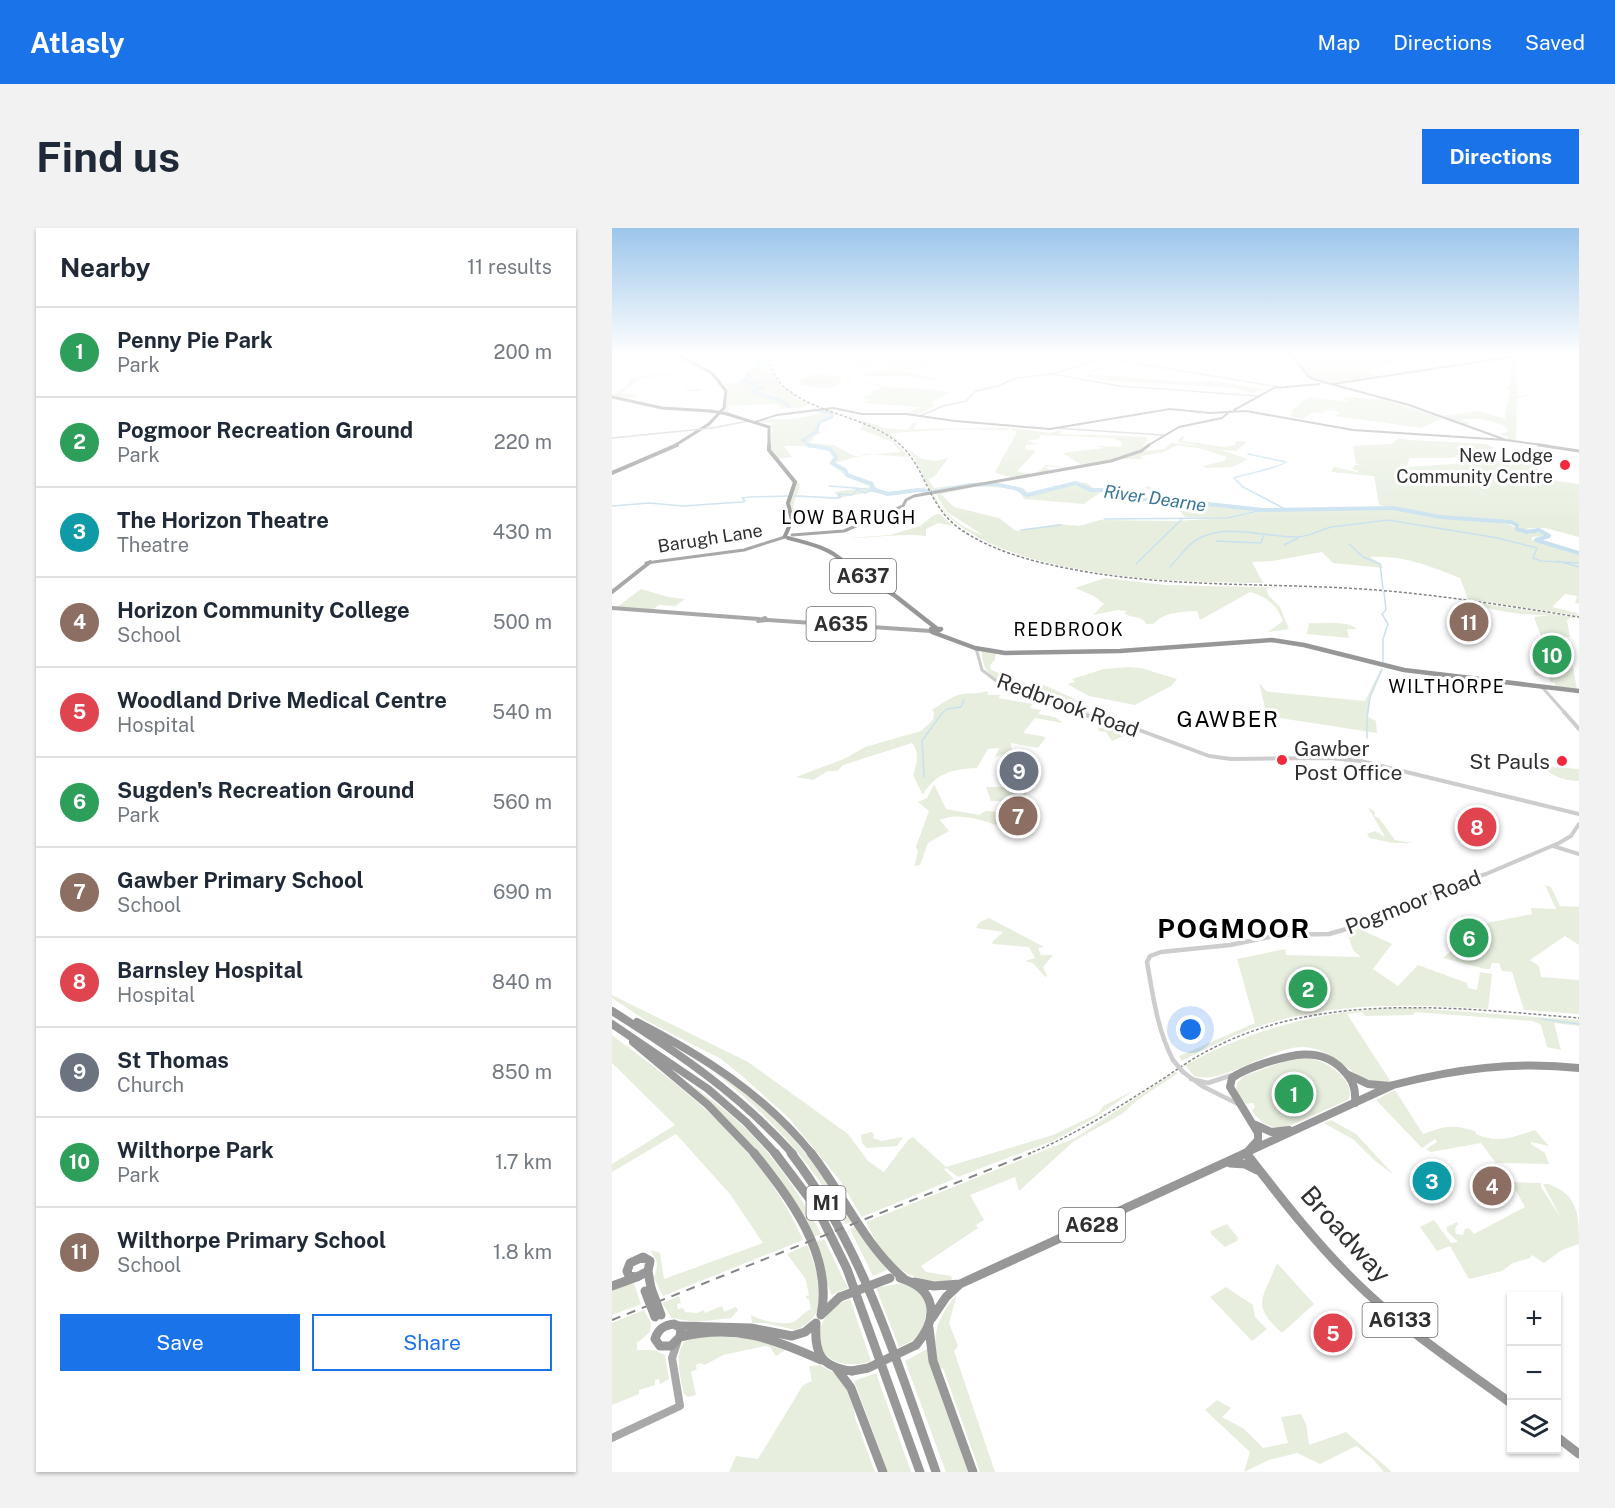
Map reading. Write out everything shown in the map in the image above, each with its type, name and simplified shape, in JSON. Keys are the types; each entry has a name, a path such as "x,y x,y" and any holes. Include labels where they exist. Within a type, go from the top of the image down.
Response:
{"highway":[{"path":"612,472 684,442 708,426 720,413"},
{"path":"722,413 769,427 767,446 770,453 795,482 788,503 792,519 790,536"},
{"name":"A637","path":"790,536 838,556 851,569 894,595 929,622 936,631"},
{"name":"A635","path":"936,631 975,648 1005,653 1088,653 1272,640 1304,645 1383,665 1579,691"},
{"name":"M1","path":"612,1011 685,1047 713,1064 774,1112 822,1167 882,1259 903,1278"},
{"name":"M1","path":"612,1011 676,1051 735,1095 761,1119 807,1173 837,1222 861,1270 936,1472"},
{"name":"M1","path":"612,1025 711,1106 760,1158 781,1187 797,1213 822,1268 826,1287 818,1319"},
{"name":"M1","path":"612,1025 701,1084 746,1122 783,1161 803,1187 818,1210 847,1269 920,1472"},
{"name":"A628","path":"1244,1071 1286,1055 1304,1053 1328,1059 1344,1072 1368,1084 1394,1085"},
{"name":"A628","path":"931,1323 946,1297 960,1284 1394,1085 1428,1077 1495,1067 1550,1064 1579,1068"},
{"path":"1244,1071 1234,1076 1230,1084 1238,1104 1256,1125 1258,1140 1246,1154"},
{"path":"1344,1072 1356,1089 1354,1103"},
{"name":"A628","path":"1256,1125 1277,1132 1295,1129"},
{"name":"Broadway","path":"1258,1149 1256,1160 1267,1178"},
{"name":"Broadway","path":"1246,1154 1316,1239 1366,1291 1405,1324 1507,1400"},
{"name":"A6133","path":"1223,1164 1245,1164 1267,1178"},
{"path":"648,1290 633,1275 630,1263 643,1257 650,1262 648,1290 658,1316 656,1342 663,1347 679,1339 709,1332 753,1335 775,1340 836,1368 852,1371 868,1368 916,1345 931,1323"},
{"path":"615,1285 633,1275 648,1271"},
{"path":"658,1331 665,1325 676,1325 751,1328 792,1336 805,1332 840,1297 879,1280 903,1278 914,1282 928,1295 933,1361 973,1472"},
{"name":"A628","path":"914,1282 934,1286 960,1284"},
{"path":"658,1316 676,1325"},
{"path":"818,1319 815,1346 821,1360"},
{"path":"676,1325 679,1339"},
{"path":"836,1368 851,1388 883,1472"},
{"path":"1561,1440 1579,1454"}],"main road":[{"path":"755,422 794,413"},
{"path":"857,413 900,413"},
{"path":"902,413 955,421 1054,428 1154,413"},
{"path":"1163,435 1182,426 1222,418 1230,413"},
{"path":"1256,413 1287,416 1350,429 1518,442"},
{"path":"1431,413 1506,440 1579,451"},
{"name":"Barugh Lane","path":"612,592 648,562 744,550 790,536 844,531 903,506 908,498 1036,476 1060,468 1116,460 1142,451 1163,435"},
{"path":"1499,441 1506,440"},
{"name":"A635","path":"612,608 759,619 762,622 768,620 936,631"},
{"path":"612,1438 680,1406 672,1358 679,1339"},
{"path":"663,1347 672,1358"}],"street":[{"path":"920,416 927,413"},
{"path":"612,438 749,422"},
{"path":"1054,428 1163,435"},
{"path":"975,648 980,667 987,676"},
{"name":"Redbrook Road","path":"987,676 1005,685 1057,697 1084,715 1116,721 1209,756 1231,759 1343,759 1396,768"},
{"path":"1542,687 1579,729"},
{"path":"1396,768 1579,814"},
{"name":"Pogmoor Road","path":"1238,1104 1215,1091 1194,1084 1173,1060 1165,1043 1160,1023 1147,962 1150,956 1161,952 1230,945 1279,935 1320,935 1340,931 1406,907 1450,884 1486,874 1540,849 1553,846 1571,836 1579,824"},
{"path":"1553,846 1579,854"},
{"path":"1187,1077 1208,1083 1244,1071"}],"green space":[{"path":"836,413 832,418 820,423 818,429 821,433 814,436 813,440 808,443 834,445 854,456 862,455 835,463 849,474 874,484 883,492 897,493 925,487 928,494 918,491 889,495 871,492 832,499 796,496 793,507 799,519 794,520 790,502 796,479 800,485 797,495 836,498 838,496 834,492 871,487 848,477 829,463 835,457 827,448 784,446 792,457 777,459 770,446 772,445 770,445 772,430 770,425 777,424 759,422 770,419"},
{"path":"1293,413 1311,413 1304,419 1289,416"},
{"path":"1339,413 1426,413 1442,418 1421,428 1335,416"},
{"path":"1485,413 1506,419 1505,413 1517,413 1516,442 1500,434 1508,432 1507,429 1490,430 1507,428 1496,423 1478,419 1461,420 1470,424 1465,425 1441,416"},
{"path":"851,416 885,428 907,430 913,423 918,423 912,429 1010,428 1008,430 957,429 890,433 900,442"},
{"path":"855,420 885,435 909,457 873,454 901,452 892,442 860,429 863,425"},
{"path":"1012,428 1049,433 1061,430 1060,434 1148,437 1146,443 1132,454 1128,453 1112,461 1082,465 1062,453 1105,448 1094,446 1121,447 1122,442 1113,438 1040,435 1039,439 1027,441 1039,444 1026,445 1025,449 1036,451 1017,471 1033,474 1046,465 1065,467 1045,467 1050,470 1030,476 1015,477 995,472 1017,432 1011,430"},
{"path":"1182,436 1185,437 1182,441 1224,447 1235,445 1236,441 1228,440 1247,442 1237,450 1239,451 1221,450 1248,459 1232,467 1205,468 1203,466 1224,461 1227,457 1202,449 1177,445 1164,452 1141,456 1142,459 1122,459 1143,451 1164,449 1172,443 1204,446 1177,442"},
{"path":"1399,438 1486,444 1495,448 1450,458 1409,458 1407,467 1524,458 1529,464 1557,481 1579,484 1579,537 1545,528 1528,528 1526,532 1515,523 1481,518 1442,517 1509,524 1529,534 1538,530 1546,536 1532,537 1532,540 1579,551 1579,603 1575,604 1577,596 1565,594 1552,607 1577,613 1579,616 1468,599 1460,578 1427,566 1394,558 1370,557 1383,568 1333,563 1322,552 1272,561 1252,562 1263,583 1182,581 1082,570 1034,559 990,543 955,522 949,515 968,529 983,535 947,512 936,494 965,486 931,493 908,448 919,458 936,461 948,458 935,476 928,479 934,488 983,482 1023,488 1028,494 1073,482 1087,483 1094,489 1116,490 1124,497 1157,498 1155,495 1158,492 1144,488 1148,486 1159,492 1160,496 1169,501 1121,498 1102,491 1084,504 1024,499 1018,489 979,486 941,494 954,507 999,518 1016,531 1058,524 1079,526 1100,520 1176,521 1223,518 1185,517 1172,501 1258,510 1226,518 1264,511 1350,508 1393,509 1421,515 1414,511 1379,505 1374,476 1331,472 1334,467 1357,472 1359,471 1352,469 1355,465 1364,466 1356,464 1353,446 1391,444"},
{"path":"940,514 953,526 938,523 926,529 926,536 849,538 890,535 920,526 934,515"},
{"path":"1105,578 1165,585 1340,589 1266,588 1268,595 1280,607 1289,629 1268,632 1283,621 1270,602 1250,592 1200,620 1197,611 1168,615 1153,624 1146,624 1142,619 1124,613 1127,611 1118,610 1093,615 1104,604 1094,596 1075,588"},
{"path":"641,589 668,597 685,599 675,606 659,605 652,610 617,607"},
{"path":"1472,602 1579,618 1567,620 1570,637 1560,637 1561,646 1569,647 1577,689 1555,687 1555,683 1550,682 1549,677 1534,675 1533,659 1542,639 1534,617 1550,615 1510,613"},
{"path":"1309,623 1341,623 1357,629 1347,629 1349,638 1307,634"},
{"path":"982,651 996,653 995,660 990,665 991,670 1035,687 1044,685 1079,701 1089,712 1089,716 1054,695 996,679 983,663"},
{"path":"1141,668 1177,679 1171,686 1135,705 1089,696 1067,684 1075,682 1072,679 1104,669"},
{"path":"1383,669 1371,696 1368,717 1376,721 1377,733 1267,716 1259,683 1266,691 1271,692 1365,701 1380,670"},
{"path":"987,691 988,695 1001,695 998,698 1033,704 1030,708 1041,710 1038,714 1055,717 1063,723 1035,718 1023,733 1046,737 1038,748 1011,743 1012,752 995,757 999,748 988,749 977,768 953,771 939,777 923,795 913,775 917,754 912,743 843,765 837,771 828,771 813,780 796,777 846,758 865,747 921,731 933,720 932,710 948,700 961,694"},
{"path":"1105,722 1135,731 1112,741 1106,732 1099,731 1098,725 1094,723"},
{"path":"1541,766 1579,769 1579,781 1558,777"},
{"path":"934,784 946,809 979,815 986,811 998,812 1004,819 1018,827 1013,831 967,817 948,817 940,820 949,831 928,843 920,865 914,866 918,852 916,847 929,811 918,802 927,798"},
{"path":"986,787 1026,787 1026,801 991,801"},
{"path":"1368,807 1375,812 1374,816 1379,818 1395,840 1413,843 1394,843 1369,838 1367,834 1375,831 1385,837"},
{"path":"1545,885 1551,887 1560,906 1579,907 1579,945 1565,936 1530,960 1539,966 1541,977 1579,980 1579,1014 1524,1010 1512,972 1502,971 1499,963 1492,963 1490,969 1485,969 1443,958 1457,946 1449,941 1461,928 1532,914 1531,908 1556,909"},
{"path":"989,918 1044,947 1038,948 1041,955 1053,955 1043,967 1047,976 1045,977 1033,963 1025,961 1035,958 1029,947 993,944 992,942 1003,932 976,928 980,922"},
{"path":"1357,928 1392,944 1373,969 1398,986 1418,965 1467,983 1468,988 1477,990 1480,972 1492,974 1488,1009 1371,1006 1314,1013 1247,1031 1182,1061 1179,1056 1255,1023 1237,959 1285,949 1286,955 1361,957 1353,950 1347,932"},
{"path":"612,995 748,1062 848,1134 868,1161 884,1172 908,1140 913,1137 946,1167 1053,1135 1099,1113 1103,1106 1133,1091 1096,1117 1055,1140 958,1177 946,1168 944,1169 954,1179 862,1217 839,1179 788,1117 741,1075 721,1059 645,1020 612,998"},
{"path":"1414,1008 1579,1020 1579,1026 1554,1023 1561,1050 1547,1047 1541,1025 1533,1021 1415,1012 1413,1015 1365,1016 1362,1012 1347,1014 1391,1082 1366,1079 1328,1054 1304,1047 1291,1048 1218,1076 1205,1078 1194,1076 1185,1065 1240,1040 1296,1022 1354,1011"},
{"path":"612,1035 697,1101 722,1125 767,1177 803,1240 663,1296 654,1278 657,1263 650,1250 660,1253 664,1279 763,1243 730,1194 676,1134 612,1172 612,1164 675,1125 612,1063"},
{"path":"1294,1058 1319,1061 1336,1071 1349,1088 1348,1100 1287,1127 1271,1126 1259,1119 1252,1111 1255,1107 1253,1103 1246,1104 1236,1092 1237,1083 1244,1076"},
{"path":"713,1071 757,1102 792,1137 854,1221 846,1224 819,1180 788,1141 752,1104"},
{"path":"1175,1072 1178,1073 1136,1101 1122,1114 1074,1141 1019,1191 1015,1177 970,1195 984,1220 976,1225 978,1228 921,1266 926,1272 951,1276 952,1280 919,1278 901,1269 877,1247 866,1222 1075,1138"},
{"path":"689,1083 733,1117 759,1143 793,1187 821,1234 813,1237 758,1151"},
{"path":"1395,1090 1423,1134 1443,1128 1460,1127 1475,1131 1476,1134 1484,1137 1499,1139 1535,1130 1549,1146 1531,1142 1531,1144 1545,1153 1549,1164 1496,1163 1481,1143 1431,1152 1426,1149 1437,1142 1435,1139 1422,1148 1376,1100"},
{"path":"1331,1120 1356,1134 1394,1175 1375,1161 1354,1140 1324,1123"},
{"path":"871,1132 874,1134 873,1138 881,1141 903,1137 897,1146 867,1148 862,1143 861,1135"},
{"path":"1511,1182 1541,1183 1541,1187 1561,1218 1543,1184 1564,1192 1574,1204 1579,1227 1579,1244 1562,1250 1544,1263 1532,1255 1530,1258 1513,1263 1502,1271 1469,1279 1450,1246 1437,1251 1420,1227 1434,1220 1451,1243 1458,1242 1447,1231 1447,1227 1457,1222 1456,1234 1463,1235 1465,1229 1469,1228 1474,1234 1525,1207"},
{"path":"1227,1224 1238,1238 1237,1241 1225,1247 1211,1234 1211,1231"},
{"path":"857,1226 887,1270 873,1276 850,1229"},
{"path":"824,1239 848,1288 831,1295 815,1243"},
{"path":"807,1245 819,1280 819,1304 815,1314 807,1323 795,1330 765,1323 752,1323 751,1315 773,1322 791,1323 811,1309 809,1300 805,1297 809,1295 805,1278 787,1254"},
{"path":"1277,1263 1314,1304 1282,1333 1266,1315 1262,1301"},
{"path":"629,1283 634,1284 641,1304 612,1315 612,1291"},
{"path":"903,1283 919,1292 924,1298 926,1312 918,1337 916,1336 914,1340 899,1347 876,1288"},
{"path":"1226,1287 1253,1305 1255,1317 1267,1329 1252,1341 1210,1297"},
{"path":"957,1294 949,1323 958,1346 954,1351 995,1472 980,1472 943,1368 939,1369 935,1347 937,1329 944,1312"},
{"path":"679,1296 681,1303 677,1304 678,1309 683,1308 685,1312 697,1313 704,1310 705,1313 722,1306 724,1312 736,1307 738,1310 731,1318 695,1322 672,1318 662,1303"},
{"path":"850,1299 871,1361 861,1364 840,1363 825,1354 820,1346 819,1336 822,1324 829,1311"},
{"path":"644,1310 651,1323 650,1332 637,1343 637,1350 654,1350 665,1355 669,1379 660,1384 659,1379 655,1380 655,1385 639,1390 639,1394 612,1405 612,1323"},
{"path":"715,1336 752,1339 787,1349 776,1356 770,1347 765,1346 723,1355 705,1365 700,1363 696,1365 697,1369 691,1372 696,1395 688,1397 684,1394 680,1372 681,1348 690,1339"},
{"path":"927,1349 969,1472 946,1472 905,1361"},
{"path":"820,1365 836,1374 852,1396 855,1418 875,1472 729,1472 736,1456 758,1459 803,1385 812,1381 809,1366"},
{"path":"876,1373 911,1472 888,1472 854,1381"},
{"path":"1217,1400 1231,1408 1222,1417 1244,1429 1263,1448 1288,1443 1281,1417 1301,1414 1306,1424 1309,1445 1346,1432 1392,1472 1384,1472 1372,1458 1356,1446 1320,1464 1297,1453 1269,1460 1244,1472 1250,1452 1205,1410"}],"waterway":[{"name":"River Dearne","path":"808,445 803,440 816,432 820,422 832,417 831,413"},
{"name":"River Dearne","path":"808,445 830,449 836,457 832,463 845,470 847,475 872,484 872,489 888,494 918,490 934,492 970,485 995,484 1018,489 1027,495 1076,483 1091,490 1114,490 1118,497 1124,498 1181,501 1263,510 1393,508 1440,517 1511,522 1517,525 1517,529 1527,532 1539,530 1549,536 1536,540 1579,553"},
{"path":"1248,454 1286,462 1276,467 1234,478 1243,487 1285,509"},
{"path":"829,486 867,489"},
{"path":"794,496 838,498 841,497 838,494 852,495 857,490 865,493 872,489"},
{"path":"612,506 649,503 683,506 742,502 745,501 742,498 748,497 788,496"},
{"path":"1104,519 1227,518 1263,510"},
{"path":"1136,564 1182,519"},
{"path":"1170,567 1196,540 1219,532 1301,537 1331,527 1388,520 1498,538 1537,548 1533,558 1541,561 1562,562"},
{"path":"1021,530 1061,525"},
{"path":"1216,541 1261,543 1264,535"},
{"path":"1284,545 1298,538"},
{"path":"1349,544 1363,557 1380,564 1383,589"},
{"path":"1562,562 1579,563"},
{"path":"1562,562 1579,567"},
{"path":"1383,662 1383,639 1388,624 1382,614 1386,610 1384,592"},
{"path":"1367,717 1370,697 1382,669"},
{"path":"924,777 922,741 942,713 947,709 961,707 964,700"},
{"path":"1367,719 1367,738"},
{"path":"1541,1019 1579,1024"}],"railway":[{"path":"835,413 884,433 897,442 915,463 941,510 963,531 986,544 1035,561 1132,578 1375,590 1579,617"},
{"path":"1028,1154 1093,1122 1213,1048 1256,1030 1300,1018 1346,1011 1393,1008 1487,1010 1579,1018"},
{"path":"612,1320 1031,1153"}],"place":[{"name":"New Lodge Community Centre","path":"1565,465"},
{"name":"Wilthorpe Primary School","path":"1469,622"},
{"name":"Wilthorpe Park","path":"1552,655"},
{"name":"Gawber Post Office","path":"1282,760"},
{"name":"St Pauls","path":"1562,761"},
{"name":"St Thomas","path":"1019,771"},
{"name":"Gawber Primary School","path":"1018,816"},
{"name":"Barnsley Hospital","path":"1477,827"},
{"name":"Sugden's Recreation Ground","path":"1469,938"},
{"name":"Pogmoor Recreation Ground","path":"1308,989"},
{"name":"Penny Pie Park","path":"1294,1094"},
{"name":"The Horizon Theatre","path":"1432,1181"},
{"name":"Horizon Community College","path":"1492,1186"},
{"name":"Woodland Drive Medical Centre","path":"1333,1333"}],"district":[{"name":"LOW BARUGH","path":"849,517"},
{"name":"REDBROOK","path":"1069,629"},
{"name":"WILTHORPE","path":"1447,686"},
{"name":"GAWBER","path":"1228,719"},
{"name":"POGMOOR","path":"1234,928"}]}
